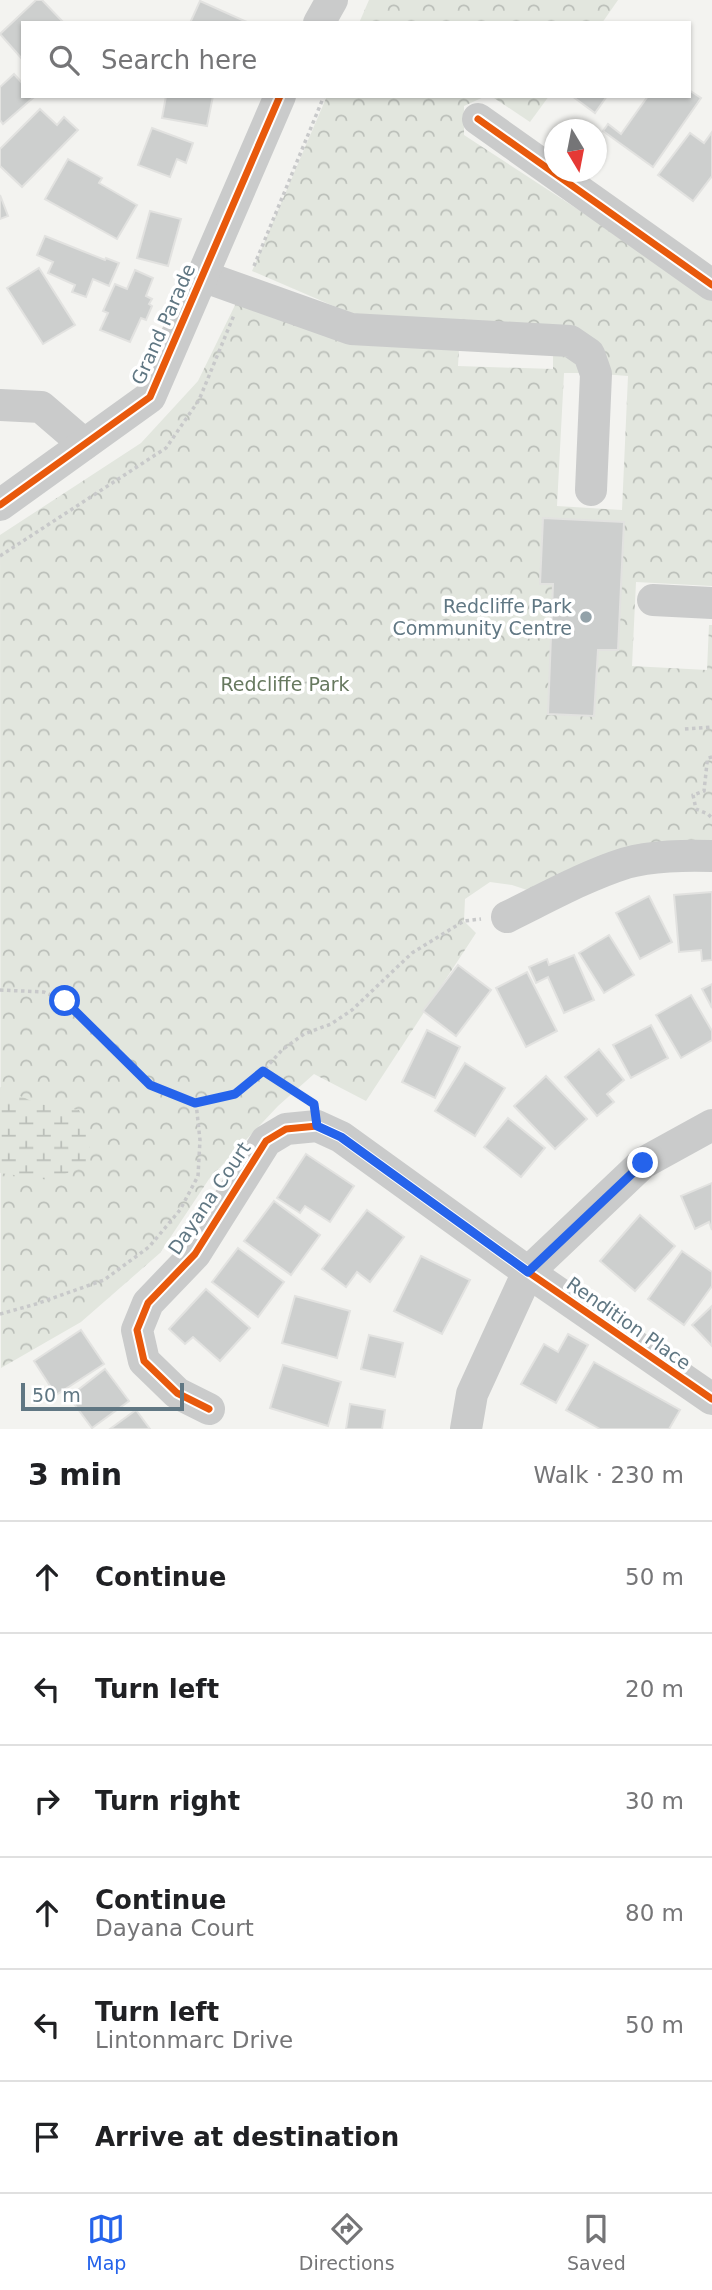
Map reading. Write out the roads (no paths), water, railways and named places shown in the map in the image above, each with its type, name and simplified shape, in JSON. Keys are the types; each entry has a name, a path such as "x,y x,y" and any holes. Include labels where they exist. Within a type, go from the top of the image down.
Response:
{"street":[{"path":"320,21 332,0"},
{"name":"Grand Parade","path":"0,505 150,397 279,98"},
{"path":"478,119 712,285"},
{"path":"202,276 351,329 570,341 589,354 596,374 591,490"},
{"path":"0,405 41,407 84,444"},
{"path":"653,600 712,603"},
{"path":"507,917 628,863 690,855 712,856"},
{"path":"466,1429 472,1394 528,1272 643,1163 712,1125"},
{"name":"Dayana Court","path":"209,1409 177,1393 144,1361 137,1330 148,1303 195,1254 266,1141 286,1129 317,1126 341,1137 528,1272"},
{"name":"Rendition Place","path":"528,1272 712,1399"}],"place":[{"name":"Redcliffe Park Community Centre","path":"586,617"}],"park label":[{"name":"Redcliffe Park","path":"285,684"}]}
